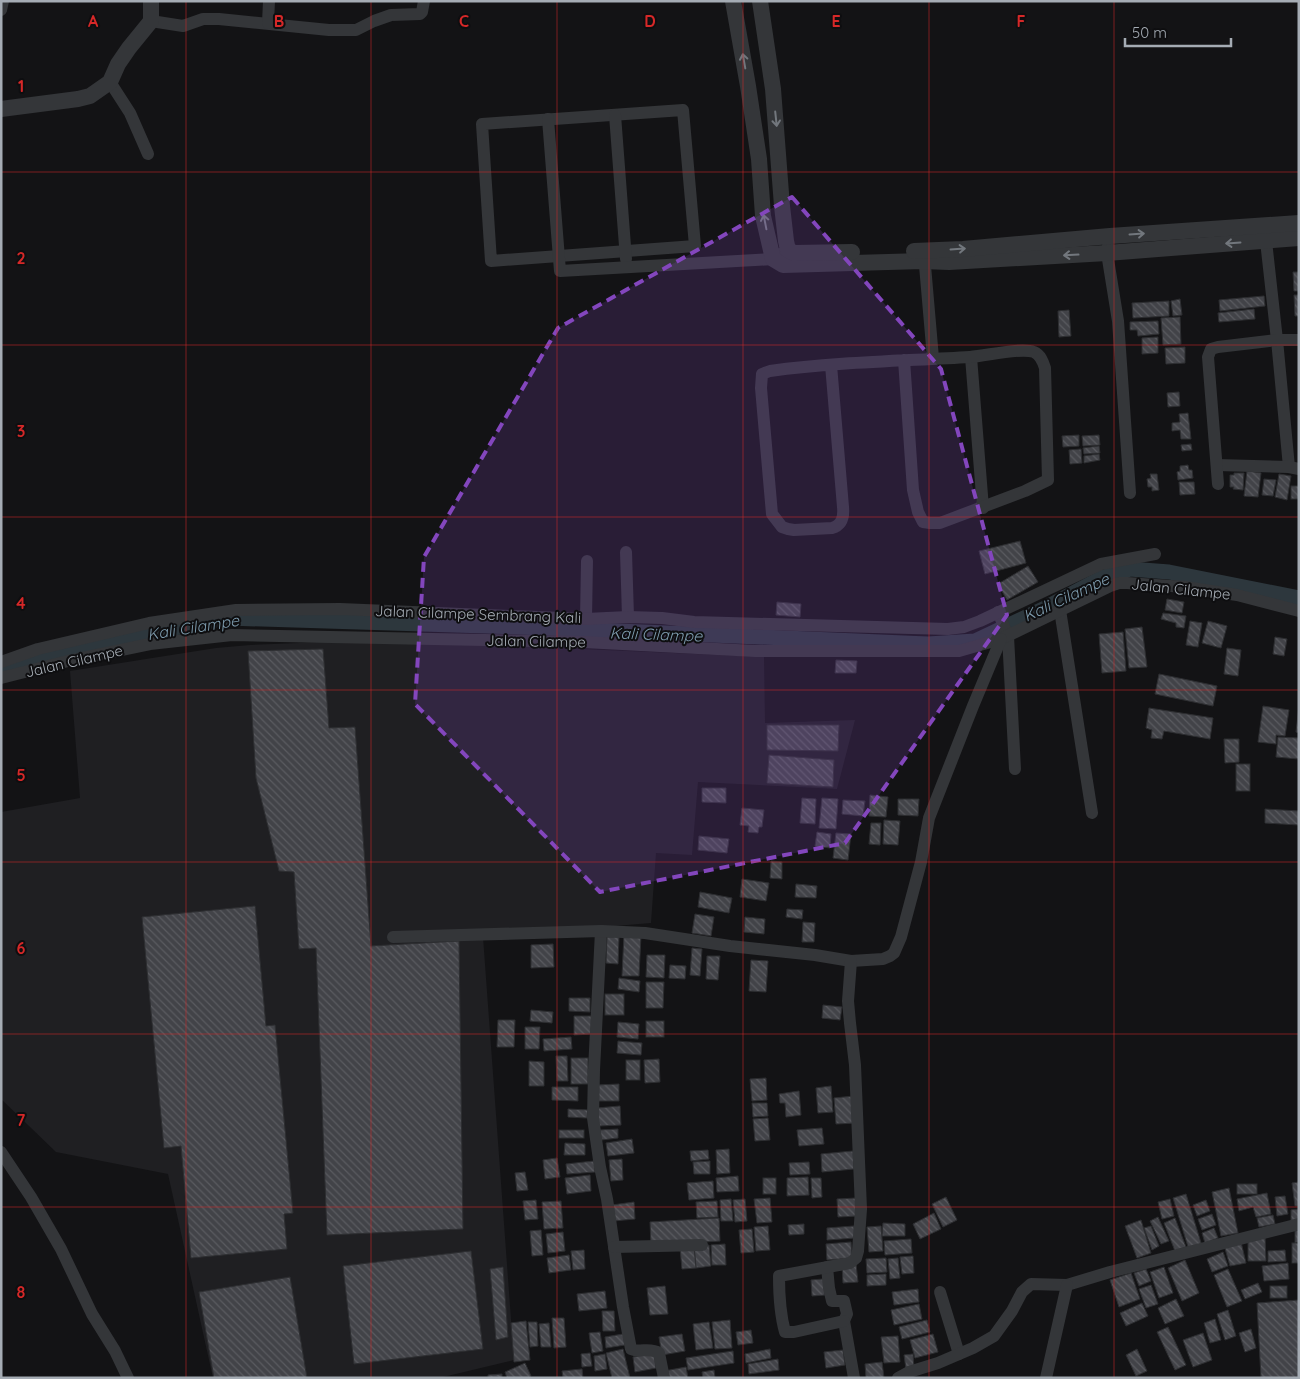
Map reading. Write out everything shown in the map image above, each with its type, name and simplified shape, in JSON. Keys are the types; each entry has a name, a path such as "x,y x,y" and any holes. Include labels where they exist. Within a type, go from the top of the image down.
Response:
{"street":[{"path":"1,10 3,1"},
{"path":"1,109 78,99 90,96 110,82 118,64 150,21 151,1"},
{"path":"268,23 269,1"},
{"path":"150,21 179,26 188,25 203,19 219,19 329,30 356,30 391,15 420,14 424,1"},
{"path":"732,1 759,159 763,216 773,259 783,265 924,256 1110,236 1299,223"},
{"path":"760,1 773,90 786,242 788,250 794,253 924,256 949,262 1107,253 1299,238"},
{"path":"110,82 130,113 148,154"},
{"path":"683,110 695,246 491,261 482,124 615,115 683,110"},
{"path":"615,115 626,266"},
{"path":"548,119 560,271 773,259 788,250"},
{"path":"1217,465 1294,468 1266,241 1270,224"},
{"path":"1110,236 1107,253 1118,321 1130,493"},
{"path":"924,256 933,358"},
{"path":"1218,484 1208,357 1211,349 1277,340 1299,340"},
{"path":"830,365 844,507 843,518 835,527 794,530 782,527 772,514 761,379 762,374 770,371 830,365 933,358 971,356 1022,350 1037,354 1043,361 1045,368 1048,480 1026,491 940,523 923,522 918,512 913,490 904,360"},
{"path":"971,356 983,508"},
{"path":"626,552 628,617"},
{"name":"Jalan Cilampe Sembrang Kali","path":"1,662 39,650 150,623 236,610 340,609 586,619 628,617 662,618 694,622 948,630 964,627 1012,607 1101,564 1155,554"},
{"path":"586,619 587,561"},
{"name":"Jalan Cilampe","path":"1,678 68,661 150,644 232,635 584,642 775,651 959,651 1004,637 1119,583 1185,587 1237,595 1299,610"},
{"path":"1060,610 1092,813"},
{"path":"998,612 1004,637 1015,769"},
{"path":"393,936 601,931 645,933 851,961 883,959 894,953 901,937 921,862 929,818 973,706 1004,637"},
{"path":"39,650 42,667"},
{"path":"601,931 593,1118 631,1349 656,1351 659,1353 664,1378"},
{"path":"844,1321 794,1332 785,1332 782,1322 779,1276 850,1263 856,1258 858,1250 860,1218 855,1065 848,1001 851,961"},
{"path":"1,1152 32,1198 61,1249 92,1314 115,1351 128,1378"},
{"path":"898,1378 973,1348 994,1336 1012,1311 1022,1292 1031,1284 1067,1285 1110,1272 1299,1224"},
{"path":"614,1247 702,1245"},
{"path":"827,1267 832,1301 844,1301 847,1314 844,1321 854,1378"},
{"path":"1046,1378 1067,1285"},
{"path":"940,1292 959,1354"}],"highlighted area":[{"path":"792,197 941,369 1007,615 845,843 600,892 415,704 424,557 558,328"}],"shaded area":[{"path":"377,640 764,657 765,723 855,720 837,789 698,782 692,855 656,853 651,923 483,937 514,1360 439,1378 213,1378 168,1174 56,1152 1,1099 1,812 80,798 70,671 216,648"}],"building":[{"path":"1293,272 1299,272 1299,291 1294,291"},
{"path":"1294,295 1299,295 1299,316 1295,316"},
{"path":"1264,296 1265,306 1220,311 1219,300"},
{"path":"1180,299 1182,315 1173,316 1171,301"},
{"path":"1169,301 1169,316 1133,318 1132,303"},
{"path":"1254,309 1255,319 1219,322 1218,313"},
{"path":"1069,310 1071,336 1059,337 1058,311"},
{"path":"1180,317 1181,344 1163,345 1161,318"},
{"path":"1158,321 1159,334 1138,336 1137,330 1130,330 1130,322"},
{"path":"1158,337 1158,353 1142,354 1142,338"},
{"path":"1185,347 1185,363 1166,364 1165,348"},
{"path":"1179,392 1180,406 1168,407 1167,393"},
{"path":"1188,413 1191,439 1181,439 1180,430 1172,431 1172,423 1180,422 1179,414"},
{"path":"1079,435 1079,446 1063,447 1062,436"},
{"path":"1099,435 1100,445 1083,446 1082,436"},
{"path":"1191,444 1192,450 1182,451 1181,445"},
{"path":"1099,446 1100,453 1084,454 1083,448"},
{"path":"1081,449 1082,463 1070,464 1069,450"},
{"path":"1099,454 1100,460 1084,463 1084,456"},
{"path":"1188,465 1189,470 1192,470 1193,478 1178,480 1177,472 1180,471 1180,466"},
{"path":"1247,471 1261,473 1258,497 1244,496"},
{"path":"1234,473 1244,473 1243,490 1230,487 1230,475 1234,475"},
{"path":"1150,474 1157,474 1159,490 1152,491 1152,487 1148,487 1147,479 1151,478"},
{"path":"1279,474 1291,476 1287,500 1275,497"},
{"path":"1264,479 1276,480 1273,496 1262,495"},
{"path":"1179,482 1194,482 1195,494 1180,495"},
{"path":"1291,486 1299,486 1299,499 1291,499"},
{"path":"1020,541 1026,563 985,574 979,551"},
{"path":"1028,566 1038,582 1007,600 998,584"},
{"path":"1167,599 1184,602 1182,613 1165,610"},
{"path":"777,602 801,604 800,617 776,615"},
{"path":"1163,613 1186,616 1184,628 1176,627 1176,623 1161,619"},
{"path":"1190,621 1202,623 1198,647 1186,645"},
{"path":"1208,621 1227,626 1221,648 1202,643"},
{"path":"1142,627 1147,667 1129,668 1125,629"},
{"path":"1123,632 1126,671 1102,673 1099,634"},
{"path":"1275,637 1287,639 1284,656 1273,654"},
{"path":"1227,648 1241,650 1238,676 1224,674"},
{"path":"323,649 329,728 355,727 371,946 459,941 463,1229 327,1235 316,948 299,949 294,872 279,871 256,778 248,651"},
{"path":"836,660 857,661 856,673 835,673"},
{"path":"1159,674 1217,686 1213,706 1155,694"},
{"path":"1263,706 1289,710 1285,736 1276,735 1276,744 1258,742"},
{"path":"1299,706 1299,733 1296,732"},
{"path":"1149,708 1213,718 1210,739 1164,731 1162,739 1151,738 1152,730 1146,728"},
{"path":"767,725 839,725 838,751 767,750"},
{"path":"1278,737 1299,738 1299,759 1276,757"},
{"path":"1224,739 1239,739 1239,762 1225,763"},
{"path":"769,755 834,760 833,787 767,783"},
{"path":"1236,764 1250,764 1250,791 1236,791"},
{"path":"702,788 726,788 726,803 702,802"},
{"path":"870,795 888,797 886,817 869,816"},
{"path":"802,798 816,799 815,824 800,823"},
{"path":"822,798 838,799 836,829 819,828"},
{"path":"898,799 919,799 918,816 898,815"},
{"path":"843,800 865,801 863,816 842,814"},
{"path":"742,808 764,810 762,827 759,827 758,833 748,832 749,826 740,825"},
{"path":"1265,809 1299,811 1299,825 1265,823"},
{"path":"884,820 900,821 898,845 883,844"},
{"path":"871,823 881,823 880,845 869,844"},
{"path":"817,832 831,834 830,848 815,846"},
{"path":"836,833 851,834 848,860 833,858"},
{"path":"699,836 729,839 727,853 698,850"},
{"path":"771,861 782,862 782,879 770,878"},
{"path":"742,879 769,883 766,901 740,897"},
{"path":"796,884 817,886 816,898 795,897"},
{"path":"700,892 732,898 729,913 698,907"},
{"path":"255,906 266,1026 275,1025 293,1213 284,1214 287,1249 191,1258 181,1146 164,1148 142,917"},
{"path":"787,909 803,910 802,919 786,917"},
{"path":"695,914 714,917 711,936 692,933"},
{"path":"745,917 765,919 764,934 744,932"},
{"path":"803,922 815,923 814,942 802,942"},
{"path":"624,934 641,935 639,976 622,976"},
{"path":"607,937 619,937 618,964 606,963"},
{"path":"553,944 554,967 531,968 531,945"},
{"path":"692,948 702,949 700,976 690,975"},
{"path":"647,955 665,955 664,978 646,977"},
{"path":"707,956 720,956 718,980 706,979"},
{"path":"751,960 768,961 766,992 749,991"},
{"path":"670,965 686,966 685,979 669,978"},
{"path":"619,978 640,981 639,992 618,989"},
{"path":"646,982 664,982 663,1008 646,1008"},
{"path":"605,994 624,994 624,1015 605,1015"},
{"path":"569,998 590,998 590,1012 569,1011"},
{"path":"823,1005 842,1007 840,1020 822,1018"},
{"path":"531,1010 553,1012 552,1023 530,1021"},
{"path":"574,1016 592,1016 592,1034 574,1035"},
{"path":"498,1020 515,1020 514,1047 497,1047"},
{"path":"646,1021 664,1021 664,1037 646,1037"},
{"path":"618,1022 639,1024 638,1039 617,1037"},
{"path":"525,1027 540,1027 539,1049 525,1049"},
{"path":"571,1037 572,1049 544,1051 543,1039"},
{"path":"618,1041 642,1043 641,1055 617,1053"},
{"path":"556,1056 567,1056 568,1081 557,1081"},
{"path":"571,1058 588,1058 588,1084 571,1084"},
{"path":"659,1059 660,1082 645,1083 644,1060"},
{"path":"626,1060 640,1060 640,1080 626,1080"},
{"path":"529,1061 544,1062 544,1086 529,1086"},
{"path":"766,1078 767,1100 752,1101 750,1079"},
{"path":"619,1084 619,1101 598,1101 597,1085"},
{"path":"831,1086 833,1112 818,1113 816,1088"},
{"path":"552,1087 578,1087 578,1101 552,1100"},
{"path":"799,1091 801,1115 786,1117 785,1103 780,1103 779,1094"},
{"path":"854,1096 857,1123 836,1124 834,1098"},
{"path":"752,1103 767,1103 768,1116 753,1117"},
{"path":"620,1106 621,1125 599,1126 597,1108"},
{"path":"568,1109 588,1110 587,1118 568,1117"},
{"path":"768,1118 770,1140 755,1141 753,1119"},
{"path":"822,1128 824,1144 799,1146 797,1130"},
{"path":"618,1129 618,1138 601,1140 600,1130"},
{"path":"559,1130 584,1130 584,1138 559,1138"},
{"path":"632,1139 634,1153 608,1156 606,1143"},
{"path":"565,1143 585,1144 585,1155 564,1155"},
{"path":"729,1149 730,1173 717,1174 716,1150"},
{"path":"708,1150 709,1159 691,1161 690,1151"},
{"path":"853,1151 854,1169 822,1172 821,1154"},
{"path":"557,1158 560,1177 545,1179 543,1160"},
{"path":"622,1159 623,1180 611,1181 609,1160"},
{"path":"594,1161 595,1172 567,1174 566,1164"},
{"path":"710,1161 710,1174 694,1174 693,1162"},
{"path":"809,1162 810,1174 790,1175 789,1163"},
{"path":"525,1172 528,1190 517,1191 515,1173"},
{"path":"590,1175 591,1191 567,1194 565,1178"},
{"path":"738,1176 739,1191 717,1192 716,1178"},
{"path":"808,1177 809,1195 787,1196 787,1178"},
{"path":"763,1178 776,1178 776,1194 763,1194"},
{"path":"811,1178 821,1178 822,1197 812,1198"},
{"path":"713,1181 714,1198 689,1200 687,1183"},
{"path":"1299,1182 1299,1206 1295,1206 1292,1183"},
{"path":"1237,1184 1257,1184 1257,1194 1237,1194"},
{"path":"1229,1188 1238,1233 1221,1236 1212,1192"},
{"path":"1267,1193 1271,1214 1256,1217 1253,1207 1239,1211 1237,1199"},
{"path":"1186,1194 1202,1246 1189,1250 1173,1198"},
{"path":"1285,1196 1288,1214 1277,1216 1275,1197"},
{"path":"946,1197 957,1220 943,1227 932,1204"},
{"path":"770,1198 772,1222 757,1223 754,1199"},
{"path":"857,1198 858,1216 838,1217 837,1199"},
{"path":"731,1199 733,1221 721,1221 720,1200"},
{"path":"745,1199 747,1221 735,1222 733,1200"},
{"path":"1170,1199 1174,1216 1162,1219 1158,1202"},
{"path":"536,1200 538,1219 525,1220 523,1201"},
{"path":"1206,1200 1210,1211 1197,1216 1193,1205"},
{"path":"561,1201 563,1228 544,1229 542,1202"},
{"path":"717,1201 718,1217 697,1218 696,1202"},
{"path":"634,1202 635,1219 613,1221 612,1205"},
{"path":"1299,1209 1299,1221 1291,1221 1291,1210"},
{"path":"934,1213 941,1229 920,1239 913,1224"},
{"path":"1212,1214 1216,1225 1202,1230 1198,1219"},
{"path":"1273,1215 1275,1224 1259,1227 1257,1218"},
{"path":"1158,1217 1169,1241 1161,1244 1150,1221"},
{"path":"719,1218 720,1241 651,1245 650,1222"},
{"path":"1175,1218 1186,1247 1175,1251 1164,1223"},
{"path":"1141,1220 1151,1253 1137,1258 1125,1226"},
{"path":"883,1223 905,1224 905,1236 882,1236"},
{"path":"804,1224 804,1234 789,1235 788,1225"},
{"path":"768,1226 770,1250 756,1251 754,1227"},
{"path":"854,1226 855,1238 827,1240 827,1228"},
{"path":"881,1226 883,1251 869,1252 867,1227"},
{"path":"1151,1226 1159,1246 1152,1250 1144,1228"},
{"path":"1214,1228 1218,1238 1205,1243 1202,1233"},
{"path":"752,1229 754,1252 741,1253 739,1230"},
{"path":"541,1230 543,1255 532,1256 530,1231"},
{"path":"1299,1230 1299,1242 1295,1243 1295,1231"},
{"path":"563,1232 565,1251 548,1253 546,1234"},
{"path":"1248,1237 1265,1237 1266,1261 1248,1261"},
{"path":"911,1239 912,1253 885,1255 884,1241"},
{"path":"851,1242 852,1258 827,1260 826,1244"},
{"path":"1241,1242 1246,1263 1230,1266 1224,1245"},
{"path":"1292,1243 1299,1243 1299,1263 1292,1263"},
{"path":"725,1244 726,1265 712,1265 711,1245"},
{"path":"709,1245 711,1266 696,1268 694,1247"},
{"path":"694,1247 696,1268 682,1269 680,1248"},
{"path":"584,1250 585,1269 573,1270 571,1251"},
{"path":"1285,1250 1286,1261 1268,1262 1268,1251"},
{"path":"471,1251 483,1349 354,1364 343,1266"},
{"path":"1223,1252 1228,1266 1212,1272 1207,1259"},
{"path":"569,1255 571,1270 549,1273 547,1258"},
{"path":"913,1256 914,1273 902,1274 900,1257"},
{"path":"886,1258 887,1272 867,1273 866,1259"},
{"path":"898,1258 900,1278 890,1279 888,1259"},
{"path":"1185,1260 1199,1293 1182,1301 1168,1268"},
{"path":"1288,1263 1289,1279 1264,1281 1262,1266"},
{"path":"856,1264 858,1282 843,1283 842,1265"},
{"path":"503,1267 508,1337 496,1340 490,1269"},
{"path":"1164,1267 1173,1293 1159,1298 1150,1272"},
{"path":"1146,1269 1151,1281 1139,1286 1134,1273"},
{"path":"1228,1269 1242,1301 1227,1307 1214,1275"},
{"path":"1131,1273 1140,1299 1119,1307 1110,1280"},
{"path":"886,1274 886,1285 867,1286 867,1275"},
{"path":"290,1277 307,1378 214,1378 199,1292"},
{"path":"823,1279 825,1295 812,1296 811,1280"},
{"path":"1258,1283 1262,1292 1245,1299 1241,1290"},
{"path":"1151,1285 1158,1304 1146,1308 1139,1289"},
{"path":"665,1286 668,1314 650,1315 647,1288"},
{"path":"1270,1286 1287,1286 1287,1298 1270,1298"},
{"path":"918,1289 919,1302 894,1305 892,1292"},
{"path":"605,1291 607,1308 579,1311 577,1294"},
{"path":"1176,1299 1184,1316 1165,1324 1158,1308"},
{"path":"1299,1300 1299,1378 1261,1378 1257,1303"},
{"path":"1142,1303 1148,1316 1126,1326 1120,1313"},
{"path":"919,1304 922,1319 894,1325 891,1310"},
{"path":"1228,1310 1236,1336 1225,1340 1217,1314"},
{"path":"602,1311 614,1311 615,1331 603,1331"},
{"path":"552,1318 564,1318 566,1347 554,1348"},
{"path":"1215,1319 1221,1340 1210,1343 1204,1323"},
{"path":"730,1320 732,1348 715,1349 712,1322"},
{"path":"927,1320 930,1332 902,1339 899,1327"},
{"path":"526,1321 530,1360 514,1362 511,1323"},
{"path":"528,1322 537,1322 538,1346 530,1347"},
{"path":"709,1322 713,1348 696,1350 693,1324"},
{"path":"549,1323 551,1347 541,1347 539,1324"},
{"path":"1168,1327 1186,1365 1175,1370 1157,1332"},
{"path":"1251,1329 1256,1348 1245,1352 1239,1333"},
{"path":"751,1330 753,1343 738,1345 736,1332"},
{"path":"600,1332 603,1351 592,1353 589,1333"},
{"path":"1203,1333 1212,1360 1193,1367 1183,1340"},
{"path":"623,1334 625,1345 606,1348 605,1337"},
{"path":"682,1334 685,1351 662,1355 659,1337"},
{"path":"933,1334 938,1352 915,1358 910,1340"},
{"path":"898,1336 900,1362 884,1363 881,1337"},
{"path":"623,1349 630,1378 612,1378 606,1353"},
{"path":"770,1349 771,1358 746,1363 745,1354"},
{"path":"1137,1349 1147,1371 1136,1376 1126,1355"},
{"path":"843,1350 845,1365 826,1368 824,1352"},
{"path":"733,1351 734,1363 688,1370 686,1358"},
{"path":"590,1353 592,1366 582,1367 581,1354"},
{"path":"654,1353 656,1368 635,1372 633,1357"},
{"path":"605,1354 607,1369 595,1371 594,1356"},
{"path":"913,1354 914,1368 906,1369 904,1355"},
{"path":"778,1359 779,1370 749,1374 748,1364"},
{"path":"882,1362 884,1378 866,1378 865,1364"},
{"path":"525,1363 531,1376 528,1378 507,1378 505,1372"},
{"path":"686,1367 688,1378 666,1378 664,1371"},
{"path":"582,1369 583,1378 563,1378 562,1371"},
{"path":"714,1370 715,1378 703,1378 702,1372"},
{"path":"502,1374 502,1378 488,1378 488,1375"}],"waterway":[{"name":"Kali Cilampe","path":"1,669 71,648 228,618 546,628 928,644 975,641 1043,609 1101,578 1130,569 1169,572 1299,598"}]}
